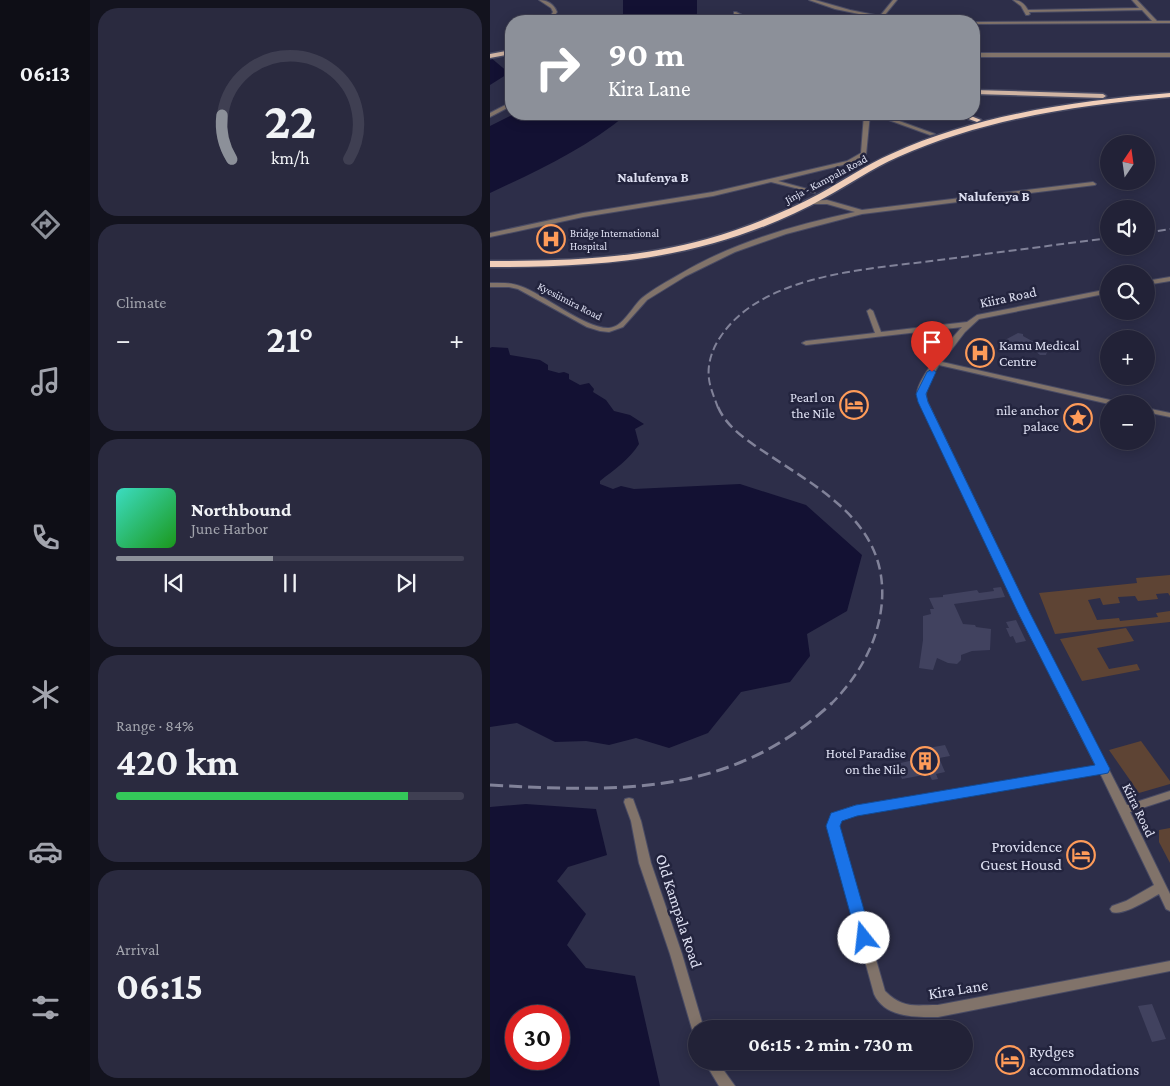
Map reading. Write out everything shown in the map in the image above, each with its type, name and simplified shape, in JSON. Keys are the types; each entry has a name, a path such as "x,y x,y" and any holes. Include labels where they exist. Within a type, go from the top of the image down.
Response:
{"highway":[{"name":"Jinja - Kampala Road","path":"980,119 1037,106 1103,96 1170,90"},
{"name":"Jinja - Kampala Road","path":"490,259 579,256 653,247 683,241 742,224 808,199 824,195 893,156 939,138 984,124 1066,106 1170,95"},
{"name":"Jinja - Kampala Road","path":"490,264 579,262 656,254 728,236 769,221 808,199 813,192 886,153 932,134 977,120"}],"main road":[{"path":"490,56 505,53"},
{"path":"980,92 1103,96"}],"street":[{"path":"541,0 553,7 555,12 553,15"},
{"path":"811,0 861,15"},
{"path":"883,15 895,0"},
{"path":"1015,0 1027,10 1141,9"},
{"path":"1134,0 1156,22"},
{"path":"1027,10 1028,22"},
{"path":"736,13 740,15"},
{"path":"980,23 1170,22"},
{"path":"980,56 1170,55"},
{"path":"490,115 505,107"},
{"path":"490,235 583,216 685,200 849,162 864,154 867,120"},
{"path":"892,120 932,134"},
{"path":"773,180 813,192"},
{"path":"784,184 808,199 827,202 862,212 1093,184"},
{"path":"824,195 844,207"},
{"name":"Kyesiimira Road","path":"490,285 519,287 575,318 604,330 620,326 645,299 679,276 714,258 763,239 828,219 862,212"},
{"path":"1155,282 1170,279"},
{"name":"Kiira Road","path":"1100,292 977,317 968,324 938,363 921,394 923,402 1024,613 1124,810 1170,906"},
{"path":"870,311 879,335"},
{"path":"806,343 968,324"},
{"path":"938,363 1100,400"},
{"path":"1155,412 1170,415"},
{"name":"Kira Lane","path":"1103,769 856,810 836,817 833,826 880,994 892,1006 910,1011 938,1011 1170,966"},
{"path":"1124,810 1170,795"},
{"name":"Old Kampala Road","path":"629,802 636,821 645,863 676,954 695,1020"},
{"path":"1116,908 1130,904 1161,887"},
{"path":"716,1070 728,1086"}],"shaded area":[{"path":"623,0 697,0 696,15 623,14"},
{"path":"490,57 505,70 505,76 490,85"},
{"path":"505,118 620,120 578,148 490,193 490,126"},
{"path":"490,348 508,348 510,355 540,360 548,365 548,370 569,374 569,379 580,385 589,383 594,389 593,392 606,400 614,411 630,415 644,424 635,429 639,444 635,450 600,481 600,484 613,489 621,486 634,489 740,484 806,505 862,555 847,611 807,634 810,656 790,682 741,692 708,733 669,748 636,738 609,745 586,741 555,742 517,723 490,727"},
{"path":"1170,575 1170,596 1168,593 1156,594 1158,599 1138,601 1135,596 1118,597 1120,603 1103,605 1100,598 1088,600 1097,620 1119,618 1120,621 1158,617 1156,613 1170,611 1170,622 1055,634 1039,593 1137,583 1136,578"},
{"path":"1126,628 1134,641 1097,648 1109,669 1137,664 1140,670 1082,681 1060,639"},
{"path":"1141,741 1170,781 1170,784 1139,793 1109,750"},
{"path":"526,804 596,809 607,855 568,867 557,881 586,914 567,945 586,968 635,976 660,1086 490,1086 490,807"},
{"path":"1170,828 1170,863 1159,842 1159,830"}],"building":[{"path":"1018,333 1051,350 1046,355 1040,355 1035,351 1029,352 1016,347 1016,343 1003,341"},
{"path":"1001,587 1005,597 954,604 963,624 991,629 990,650 972,651 961,655 961,660 957,664 948,663 937,658 933,670 919,668 923,640 923,616 931,614 930,609 934,609 929,598 977,590 979,593 994,591 993,588"},
{"path":"1016,620 1026,641 1016,643 1013,636 1010,637 1006,628 1009,628 1006,622"},
{"name":"Hotel Paradise on the Nile","path":"945,745 950,756 939,758 945,772 936,774 938,779 932,780 929,774 902,779 896,764 929,755 931,757 928,748"},
{"path":"1152,1004 1166,1039 1152,1042 1138,1006"}],"railway":[{"path":"1155,232 1170,229"},
{"path":"718,408 709,379 710,362 715,346 740,314 765,298 793,286 824,277 856,271 1100,239"},
{"path":"718,407 726,420 743,437 827,494 861,529 873,550 881,573 882,601 877,630 859,670 832,703"},
{"path":"490,785 583,788 628,787 671,782 713,772 754,756 794,734 832,703"}],"place":[{"name":"Bridge International Hospital","path":"551,239"},
{"name":"Kamu Medical Centre","path":"980,353"},
{"name":"Pearl on the Nile","path":"854,405"},
{"name":"nile anchor palace","path":"1078,418"},
{"name":"Hotel Paradise on the Nile","path":"925,761"},
{"name":"Providence Guest Housd","path":"1081,855"},
{"name":"Rydges accommodations","path":"1010,1060"}],"district":[{"name":"Nalufenya B","path":"653,177"},
{"name":"Nalufenya B","path":"994,196"}],"route":[{"path":"864,938 833,826 836,817 856,810 1103,769 1024,613 923,402 921,394 932,372"}]}
